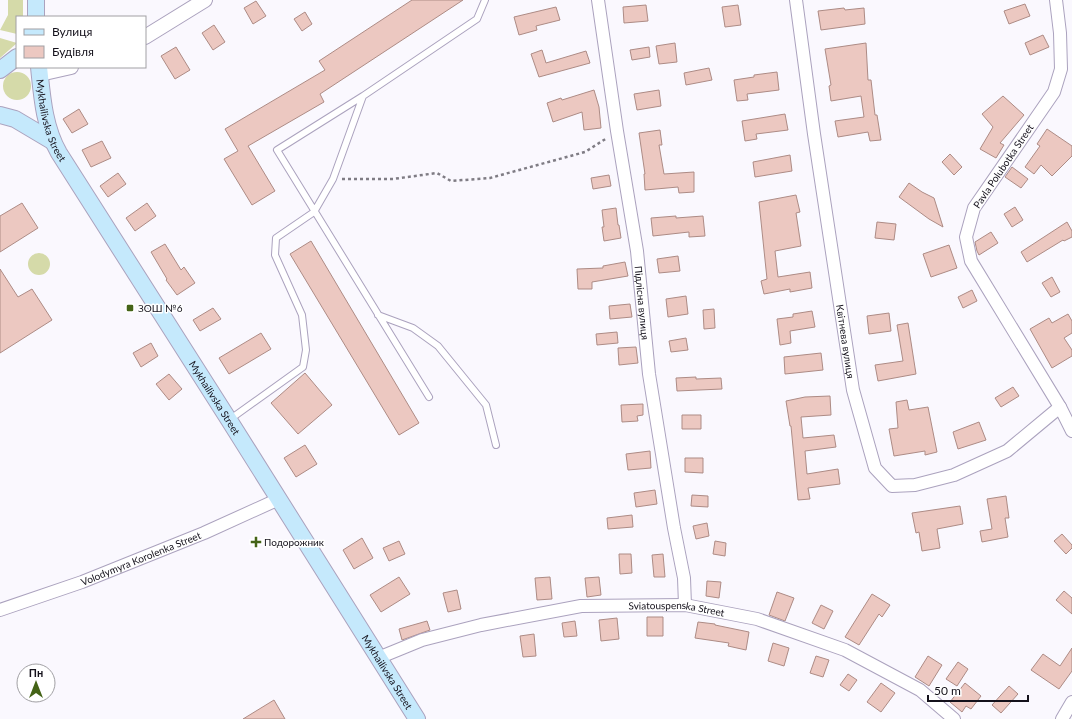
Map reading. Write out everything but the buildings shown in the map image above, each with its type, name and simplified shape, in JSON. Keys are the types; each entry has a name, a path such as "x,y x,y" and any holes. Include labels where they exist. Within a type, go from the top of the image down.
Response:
{"main road":[{"path":"36,0 36,16"},
{"path":"0,70 16,58"},
{"name":"Mykhailivska Street","path":"40,71 42,102 52,141 417,719"},
{"path":"0,115 15,119 52,141"}],"street":[{"path":"146,36 205,0"},
{"name":"Підлісна вулиця","path":"598,0 617,131 637,252 649,374 672,520 684,578 685,605"},
{"name":"Квітнева вулиця","path":"796,0 814,134 853,390 875,468 892,486 915,485 954,475 1007,451 1060,407"},
{"name":"Pavla Polubotka Street","path":"1056,0 1060,33 1061,68 1054,92 974,208 966,237 971,261 1060,407 1072,431"},
{"path":"40,71 63,68"},
{"name":"Volodymyra Korolenka Street","path":"0,610 82,582 204,533 279,499"},
{"name":"Sviatouspenska Street","path":"378,658 422,640 481,625 581,606 685,605 757,619 845,650 920,690 954,719"},
{"path":"1062,719 1072,702"}],"lane":[{"path":"429,397 277,150 362,96 477,19 485,0"},
{"path":"229,420 303,367 306,350 302,315 275,255 276,238 314,212 333,179 362,96"},
{"path":"378,315 413,328 438,346 486,405 496,445"}],"path":[{"path":"333,179 393,179 436,173 451,181 490,178 585,152 617,131"}],"green space":[{"path":"8,0 23,0 23,16 16,16 16,34 0,30 8,15"},
{"path":"0,38 16,43 16,44 0,58"},
{"path":"17,72 27,76 31,86 27,96 17,100 7,96 3,86 7,76"},
{"path":"39,253 47,256 50,264 47,272 39,275 31,272 28,264 31,256"}],"place":[{"name":"ЗОШ №6","path":"130,308"},
{"name":"Подорожник","path":"256,542"}]}
